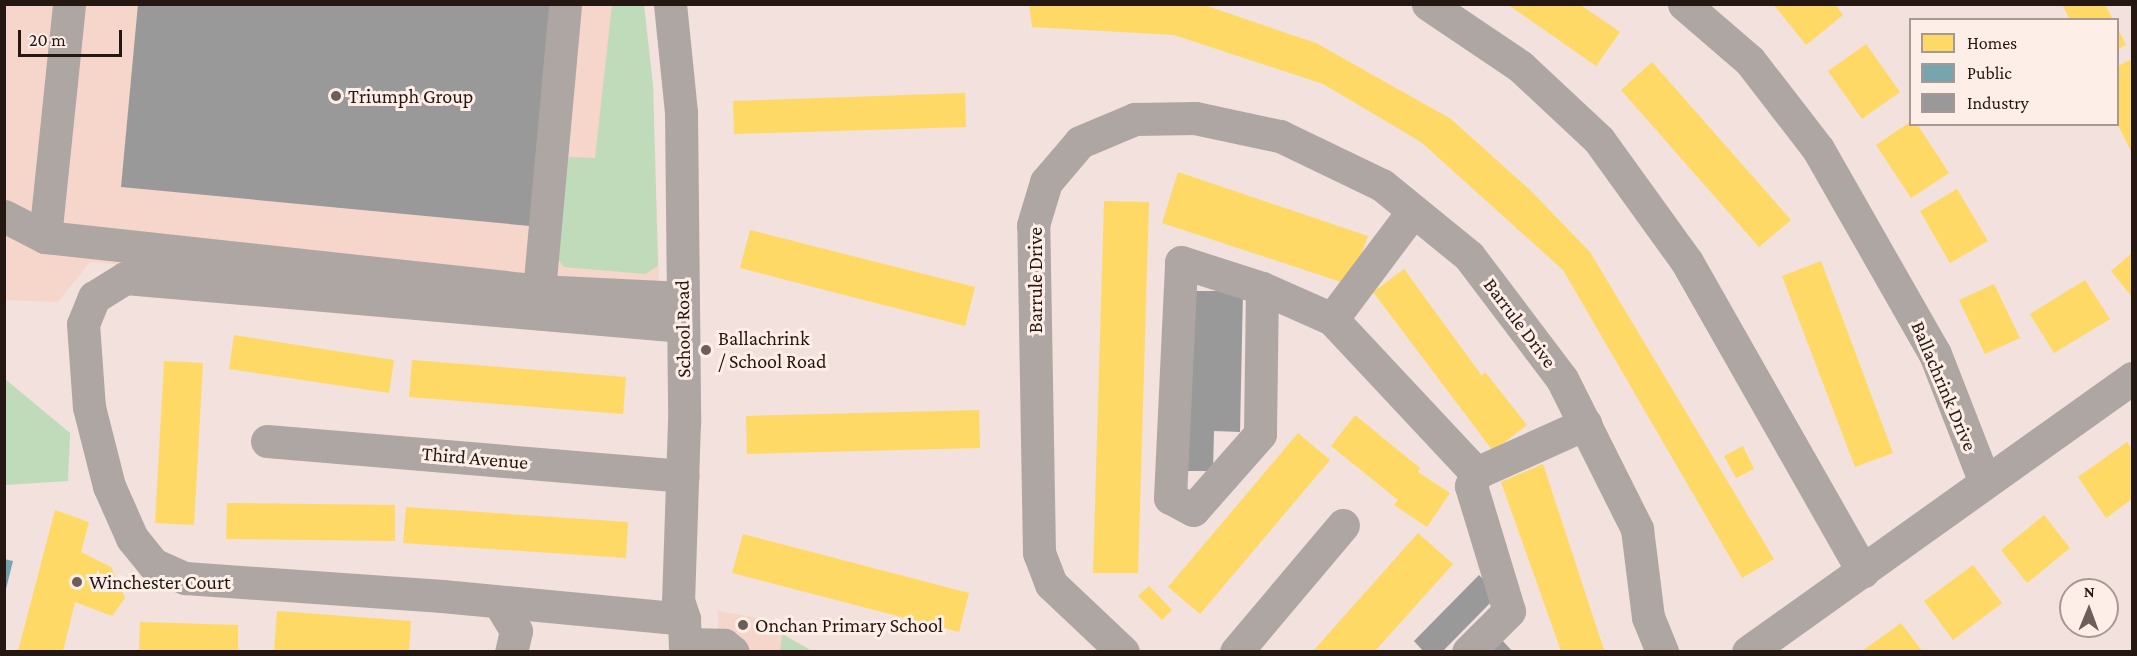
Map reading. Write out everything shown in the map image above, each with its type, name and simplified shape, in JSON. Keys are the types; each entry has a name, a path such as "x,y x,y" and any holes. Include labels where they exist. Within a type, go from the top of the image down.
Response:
{"street":[{"path":"45,237 69,4"},
{"path":"539,291 565,4"},
{"name":"School Road","path":"670,4 681,112 683,476 677,572 678,600 685,638"},
{"path":"1428,4 1520,66 1599,140 1687,262 1863,572"},
{"name":"Ballachrink Drive","path":"1684,4 1750,61 1818,149 1935,354 1985,482"},
{"name":"Barrule Drive","path":"1123,651 1051,584 1039,553 1033,225 1046,182 1080,142 1135,119 1195,118 1280,136 1382,185 1469,256 1562,379 1637,529 1648,617 1662,651"},
{"path":"1332,319 1413,211"},
{"path":"4,216 45,237 539,291 683,312"},
{"path":"1262,288 1260,434 1193,510 1170,498 1181,262 1262,288 1332,319 1476,473"},
{"path":"683,312 126,278 94,297 83,324 89,407 109,486 132,538 153,564 185,579 442,596 500,604 724,645 733,651"},
{"path":"1749,651 2133,378"},
{"path":"1468,651 1509,611 1471,486 1476,473 1584,424"},
{"name":"Third Avenue","path":"267,441 683,476"},
{"path":"1236,651 1343,525"},
{"path":"500,604 516,631 511,651"}],"shaded area":[{"path":"5,5 644,5 653,86 660,314 90,262 58,302 5,300"},
{"name":"Onchan Primary School","path":"718,611 754,617 812,651 719,651"}],"green space":[{"path":"612,5 644,5 653,86 658,266 645,274 564,267 556,257 566,157 595,158"},
{"path":"5,379 70,433 68,481 5,485"},
{"path":"782,634 812,651 780,651"}],"building: Homes":[{"path":"1029,4 1201,4 1316,43 1451,119 1531,191 1590,252 1774,559 1742,578 1563,270 1421,142 1323,84 1174,35 1032,27"},
{"path":"1507,4 1579,4 1620,32 1596,66"},
{"path":"1773,4 1835,4 1843,15 1806,45"},
{"path":"2062,4 2105,4 2112,18 2069,18"},
{"path":"2119,31 2126,45 2119,48"},
{"path":"1866,44 1900,92 1862,119 1828,71"},
{"path":"2130,60 2132,65 2132,153 2118,126 2119,66"},
{"path":"1652,62 1791,220 1759,247 1621,90"},
{"path":"965,93 966,127 734,134 733,101"},
{"path":"1909,123 1909,126 1918,126 1949,173 1911,198 1876,145"},
{"path":"1178,172 1368,236 1350,285 1162,223"},
{"path":"1957,189 1988,241 1950,263 1920,211"},
{"path":"1104,201 1149,202 1138,573 1093,573"},
{"path":"750,230 975,287 965,326 740,268"},
{"path":"2132,253 2132,297 2111,271"},
{"path":"1821,261 1893,453 1855,467 1782,276"},
{"path":"1404,269 1482,376 1485,372 1527,425 1493,451 1373,292"},
{"path":"2085,280 2110,319 2054,353 2030,314"},
{"path":"1994,284 2020,338 1985,354 1959,300"},
{"path":"234,335 394,360 389,393 229,369"},
{"path":"412,360 626,377 623,414 409,397"},
{"path":"164,361 203,363 194,525 155,523"},
{"path":"979,410 980,448 747,454 746,416"},
{"path":"1355,415 1420,468 1418,472 1450,493 1427,527 1394,505 1398,500 1331,446"},
{"path":"1298,433 1330,460 1200,614 1168,587"},
{"path":"2127,442 2132,449 2132,499 2106,518 2078,477"},
{"path":"1743,446 1754,469 1736,478 1724,456"},
{"path":"1543,464 1604,650 1561,651 1501,482"},
{"path":"227,503 395,505 395,541 226,539"},
{"path":"406,507 628,522 626,558 403,543"},
{"name":"Winchester Court","path":"55,510 89,522 81,552 111,567 125,598 112,616 75,602 63,651 18,651"},
{"path":"2044,515 2070,548 2027,583 2001,550"},
{"path":"1418,533 1453,564 1375,651 1313,651"},
{"path":"743,534 969,593 959,632 732,573"},
{"path":"1973,565 2002,603 1953,640 1924,601"},
{"path":"1149,586 1172,610 1162,620 1138,596"},
{"path":"277,611 411,621 409,651 274,651"},
{"path":"140,622 238,625 238,651 139,651"},
{"path":"1901,623 1922,651 1862,651"}],"building: Public":[{"path":"4,559 13,561 5,593 4,592"}],"building: Industry":[{"name":"Triumph Group","path":"138,4 551,4 530,226 121,187"},
{"path":"1189,291 1243,291 1240,432 1214,431 1213,471 1186,471"},
{"path":"1479,575 1498,595 1442,652 1424,652 1414,641"},
{"path":"1501,639 1513,652 1489,652"}],"place":[{"name":"Triumph Group","path":"336,96"},
{"name":"Ballachrink / School Road","path":"706,350"},
{"name":"Winchester Court","path":"77,582"},
{"name":"Onchan Primary School","path":"743,625"}]}
